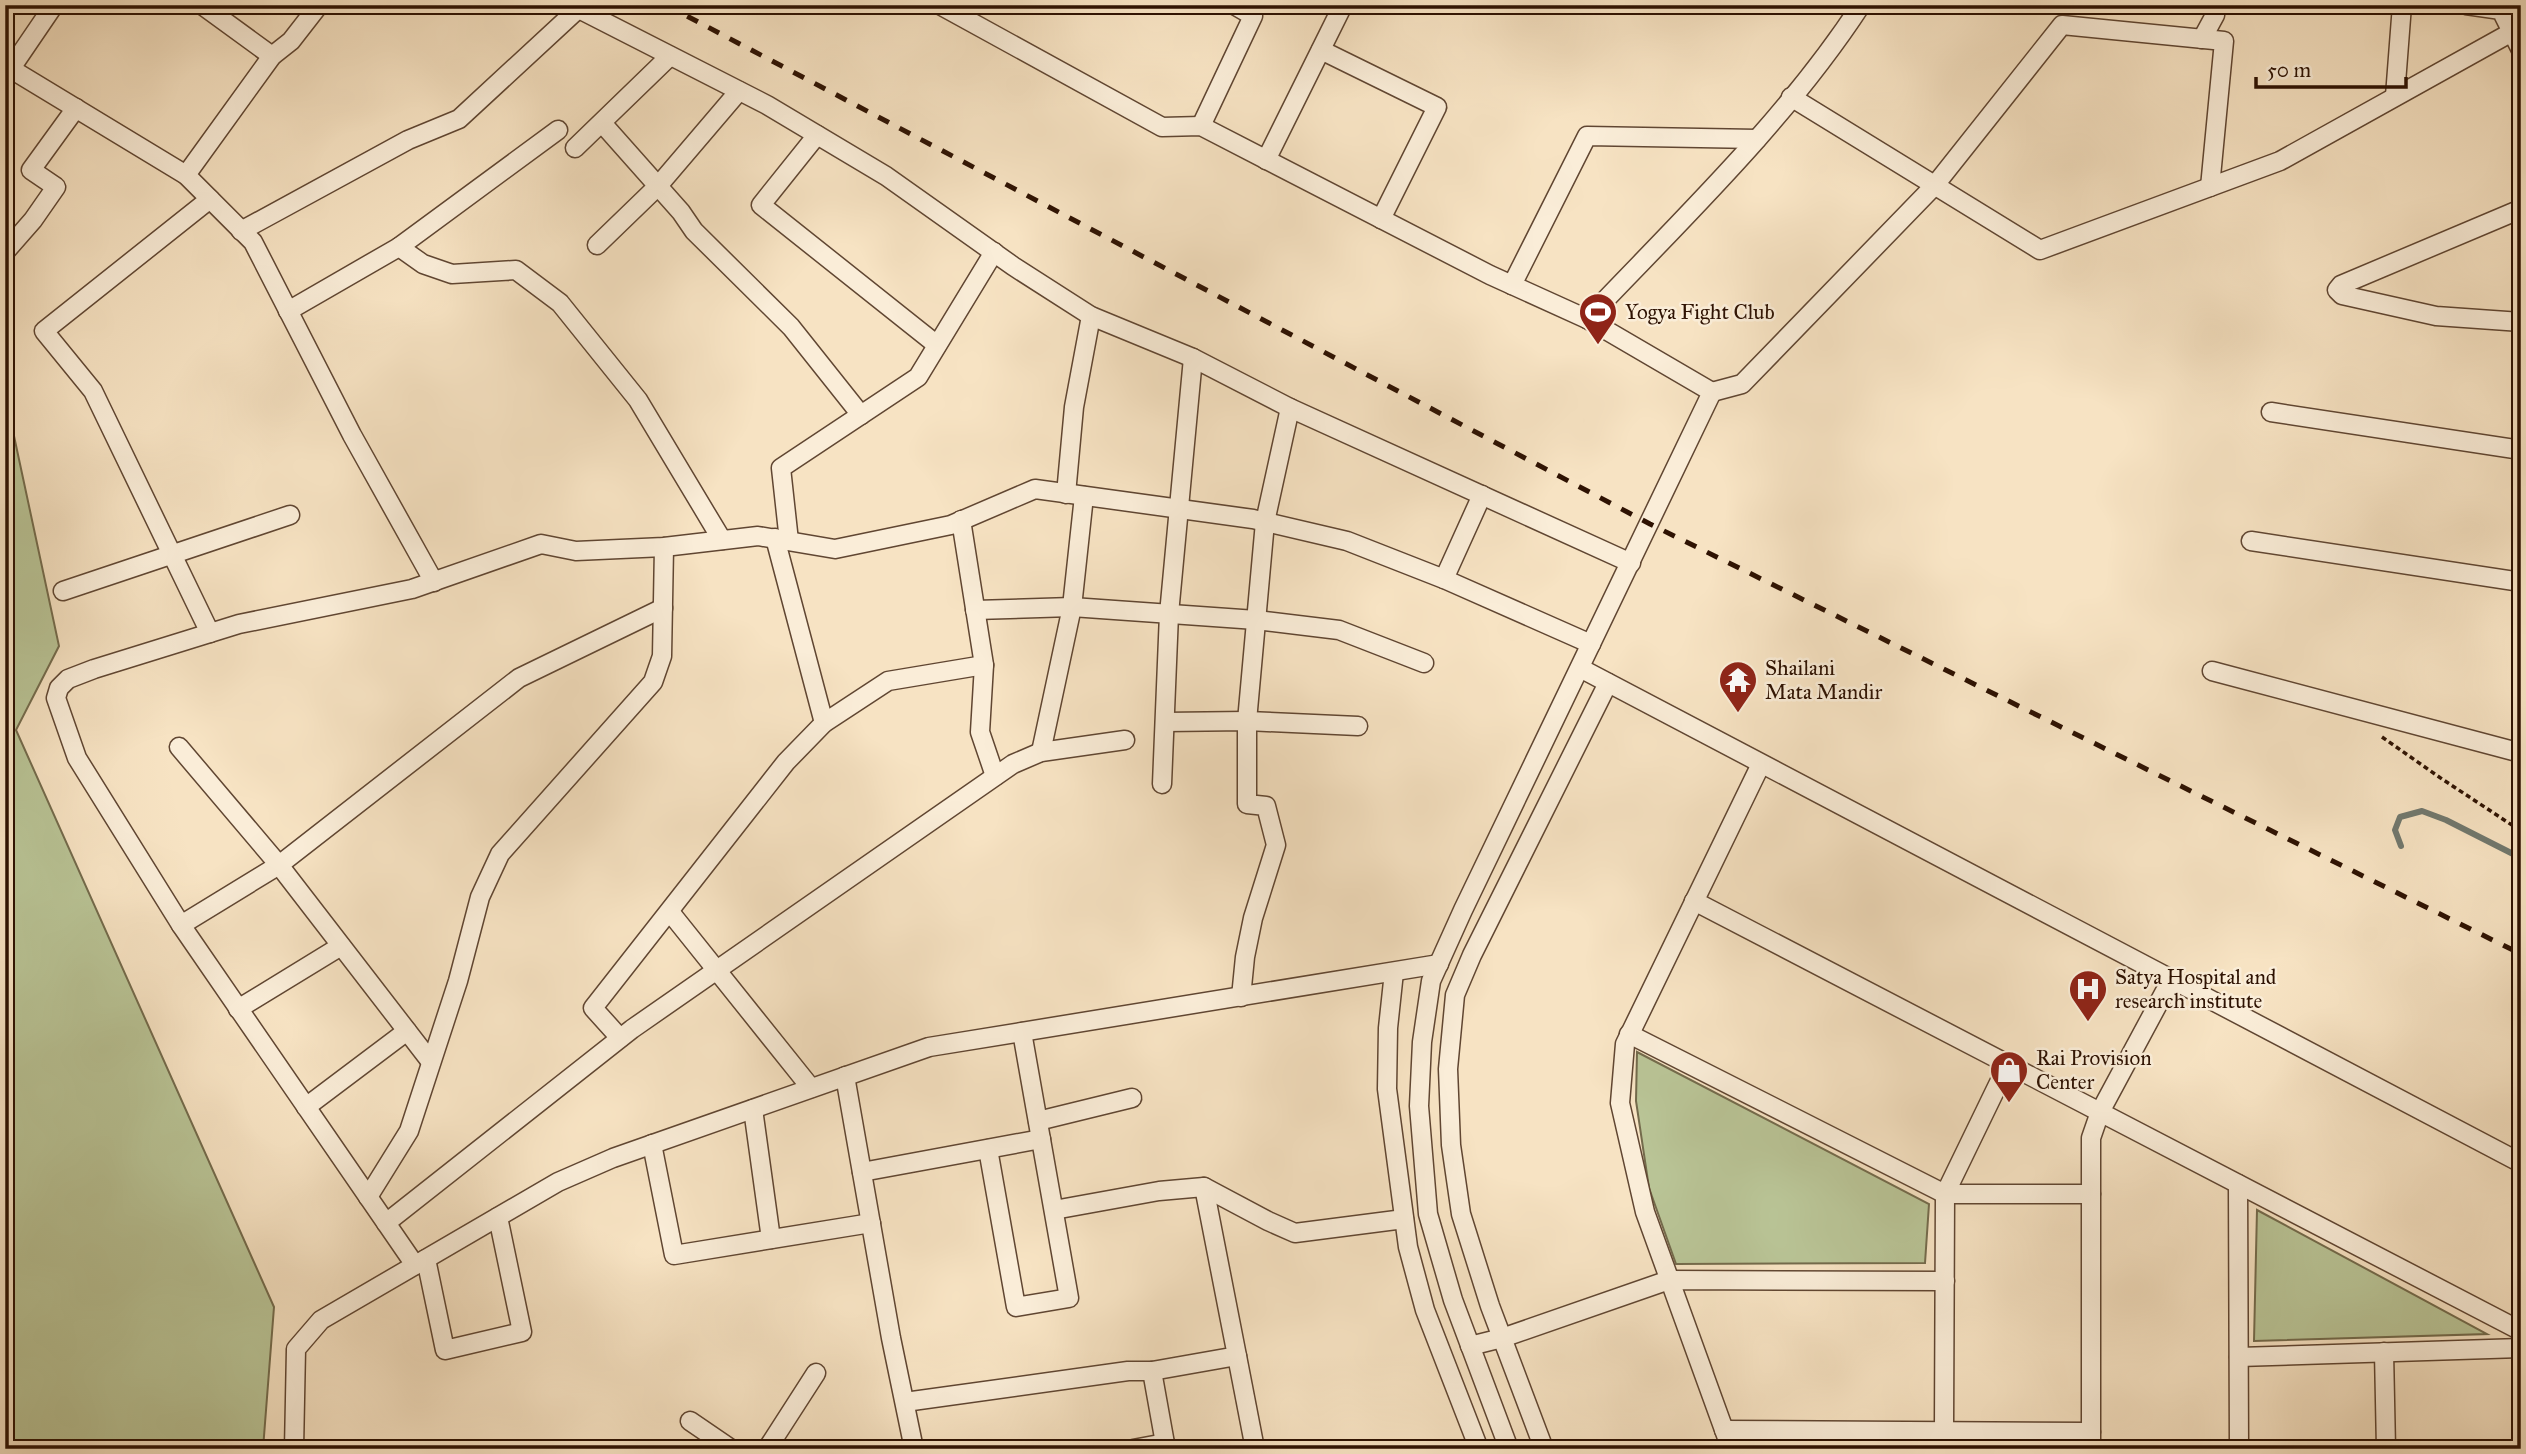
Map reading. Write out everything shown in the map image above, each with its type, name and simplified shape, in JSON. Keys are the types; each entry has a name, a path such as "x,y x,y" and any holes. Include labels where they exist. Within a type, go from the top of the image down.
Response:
{"street":[{"path":"54,5 8,73 76,108 186,175 253,242 352,435 433,582"},
{"path":"202,5 272,56"},
{"path":"186,175 272,56 291,41 319,5"},
{"path":"940,5 1162,127 1201,126 1512,285 1587,319 1712,392 1742,384 1935,185 2063,26 2224,41 2210,187"},
{"path":"1201,126 1252,16 1234,5"},
{"path":"1266,160 1343,5"},
{"path":"1587,319 1757,139 1843,32 1861,5"},
{"path":"2202,39 2215,15 2216,5"},
{"path":"2395,96 2402,5"},
{"path":"2466,5 2501,10 2516,29 2521,50"},
{"path":"241,230 408,140 458,119 574,7 739,91 886,176 1091,316 1193,358 1290,408 1631,563"},
{"path":"1791,97 2040,250 2280,161 2516,29"},
{"path":"1321,50 1437,107 1381,219"},
{"path":"575,148 670,56"},
{"path":"597,245 658,186 739,91"},
{"path":"5,252 33,220 56,187 31,170 76,108"},
{"path":"602,123 681,212 694,231 790,327 861,415"},
{"path":"288,311 399,247 558,131"},
{"path":"817,135 761,205 937,345"},
{"path":"1512,285 1587,136 1757,139"},
{"path":"210,200 44,331 93,391 210,633"},
{"path":"2521,209 2341,285 2337,290 2342,295 2436,316 2521,322"},
{"path":"399,247 423,264 452,274 516,270 560,303 638,400 722,540"},
{"path":"824,723 782,540 781,468 918,377 994,252"},
{"path":"1041,752 1072,607 1074,407 1091,316"},
{"path":"1162,784 1169,614 1193,358"},
{"path":"1509,1449 1453,1300 1427,1214 1420,1093 1422,1042 1431,981 1712,392"},
{"path":"1241,997 1253,918 1276,845 1266,806 1247,803 1247,721 1265,522 1290,408"},
{"path":"2271,412 2521,450"},
{"path":"498,1217 522,1332 446,1350 420,1262 386,1223 238,1009 181,925 77,758 56,698 59,688 68,679 239,625 412,589 541,544 576,551 664,547 758,536 835,549 951,525 1035,489 1265,522 1347,541 1444,579 1591,644"},
{"path":"1444,579 1482,495"},
{"path":"63,591 290,515"},
{"path":"961,520 984,665 980,732 995,776"},
{"path":"2251,541 2521,582"},
{"path":"368,1196 409,1131 458,981 480,897 500,854 653,682 662,656 664,547"},
{"path":"975,610 1072,607 1256,620 1339,630 1424,663"},
{"path":"181,925 279,865 519,678 663,608"},
{"path":"620,1038 593,1008 786,762 824,723 888,681 984,665"},
{"path":"1580,668 2521,1163"},
{"path":"2211,671 2521,753"},
{"path":"1544,1449 1502,1338 1461,1214 1451,1145 1448,1069 1455,995 1472,955 1608,683"},
{"path":"1165,722 1247,721 1358,726"},
{"path":"386,1223 620,1038 1013,764 1041,752 1125,740"},
{"path":"178,747 279,865 431,1062"},
{"path":"1731,1449 1644,1212 1620,1103 1625,1044 1629,1034 1761,764"},
{"path":"1694,901 2521,1331"},
{"path":"670,912 811,1088"},
{"path":"238,1009 341,946"},
{"path":"294,1449 296,1349 321,1320 558,1182 613,1157 929,1047 1438,964"},
{"path":"1394,972 1388,1028 1387,1089 1408,1247 1425,1310 1479,1449"},
{"path":"1724,1430 1944,1430 2091,1441 2091,1138 2100,1112 2171,979"},
{"path":"306,1107 408,1031"},
{"path":"988,1149 1016,1307 1069,1298 1022,1032"},
{"path":"1629,1034 1945,1194 2091,1194"},
{"path":"1944,1430 1945,1194 2008,1064"},
{"path":"845,1076 914,1449"},
{"path":"862,1172 988,1149 1132,1098"},
{"path":"753,1109 771,1239"},
{"path":"652,1144 674,1255 871,1223"},
{"path":"2238,1184 2239,1449"},
{"path":"1054,1210 1159,1191 1204,1187 1295,1233 1404,1219"},
{"path":"1204,1187 1255,1449"},
{"path":"1470,1346 1502,1338 1669,1280 1944,1281"},
{"path":"2239,1357 2521,1348"},
{"path":"2384,1352 2386,1449"},
{"path":"905,1402 1128,1371 1152,1371 1237,1356"},
{"path":"1133,1449 1166,1446 1152,1371"},
{"path":"766,1449 816,1373"},
{"path":"690,1420 731,1449"}],"path":[{"path":"2370,713 2381,736 2521,831"}],"green space":[{"path":"11,422 59,646 16,730 274,1307 263,1449 5,1449 5,423"},
{"path":"1637,1052 1929,1204 1925,1263 1676,1264 1649,1188 1636,1101"},
{"path":"2257,1210 2487,1334 2254,1341"}],"waterway":[{"path":"2401,846 2395,830 2400,817 2422,811 2446,820 2521,858"}],"railway":[{"path":"666,5 1650,524 2521,954"}],"place":[{"name":"Yogya Fight Club","path":"1598,346"},
{"name":"Shailani Mata Mandir","path":"1738,714"},
{"name":"Satya Hospital and research institute","path":"2088,1023"},
{"name":"Rai Provision Center","path":"2009,1104"}]}
